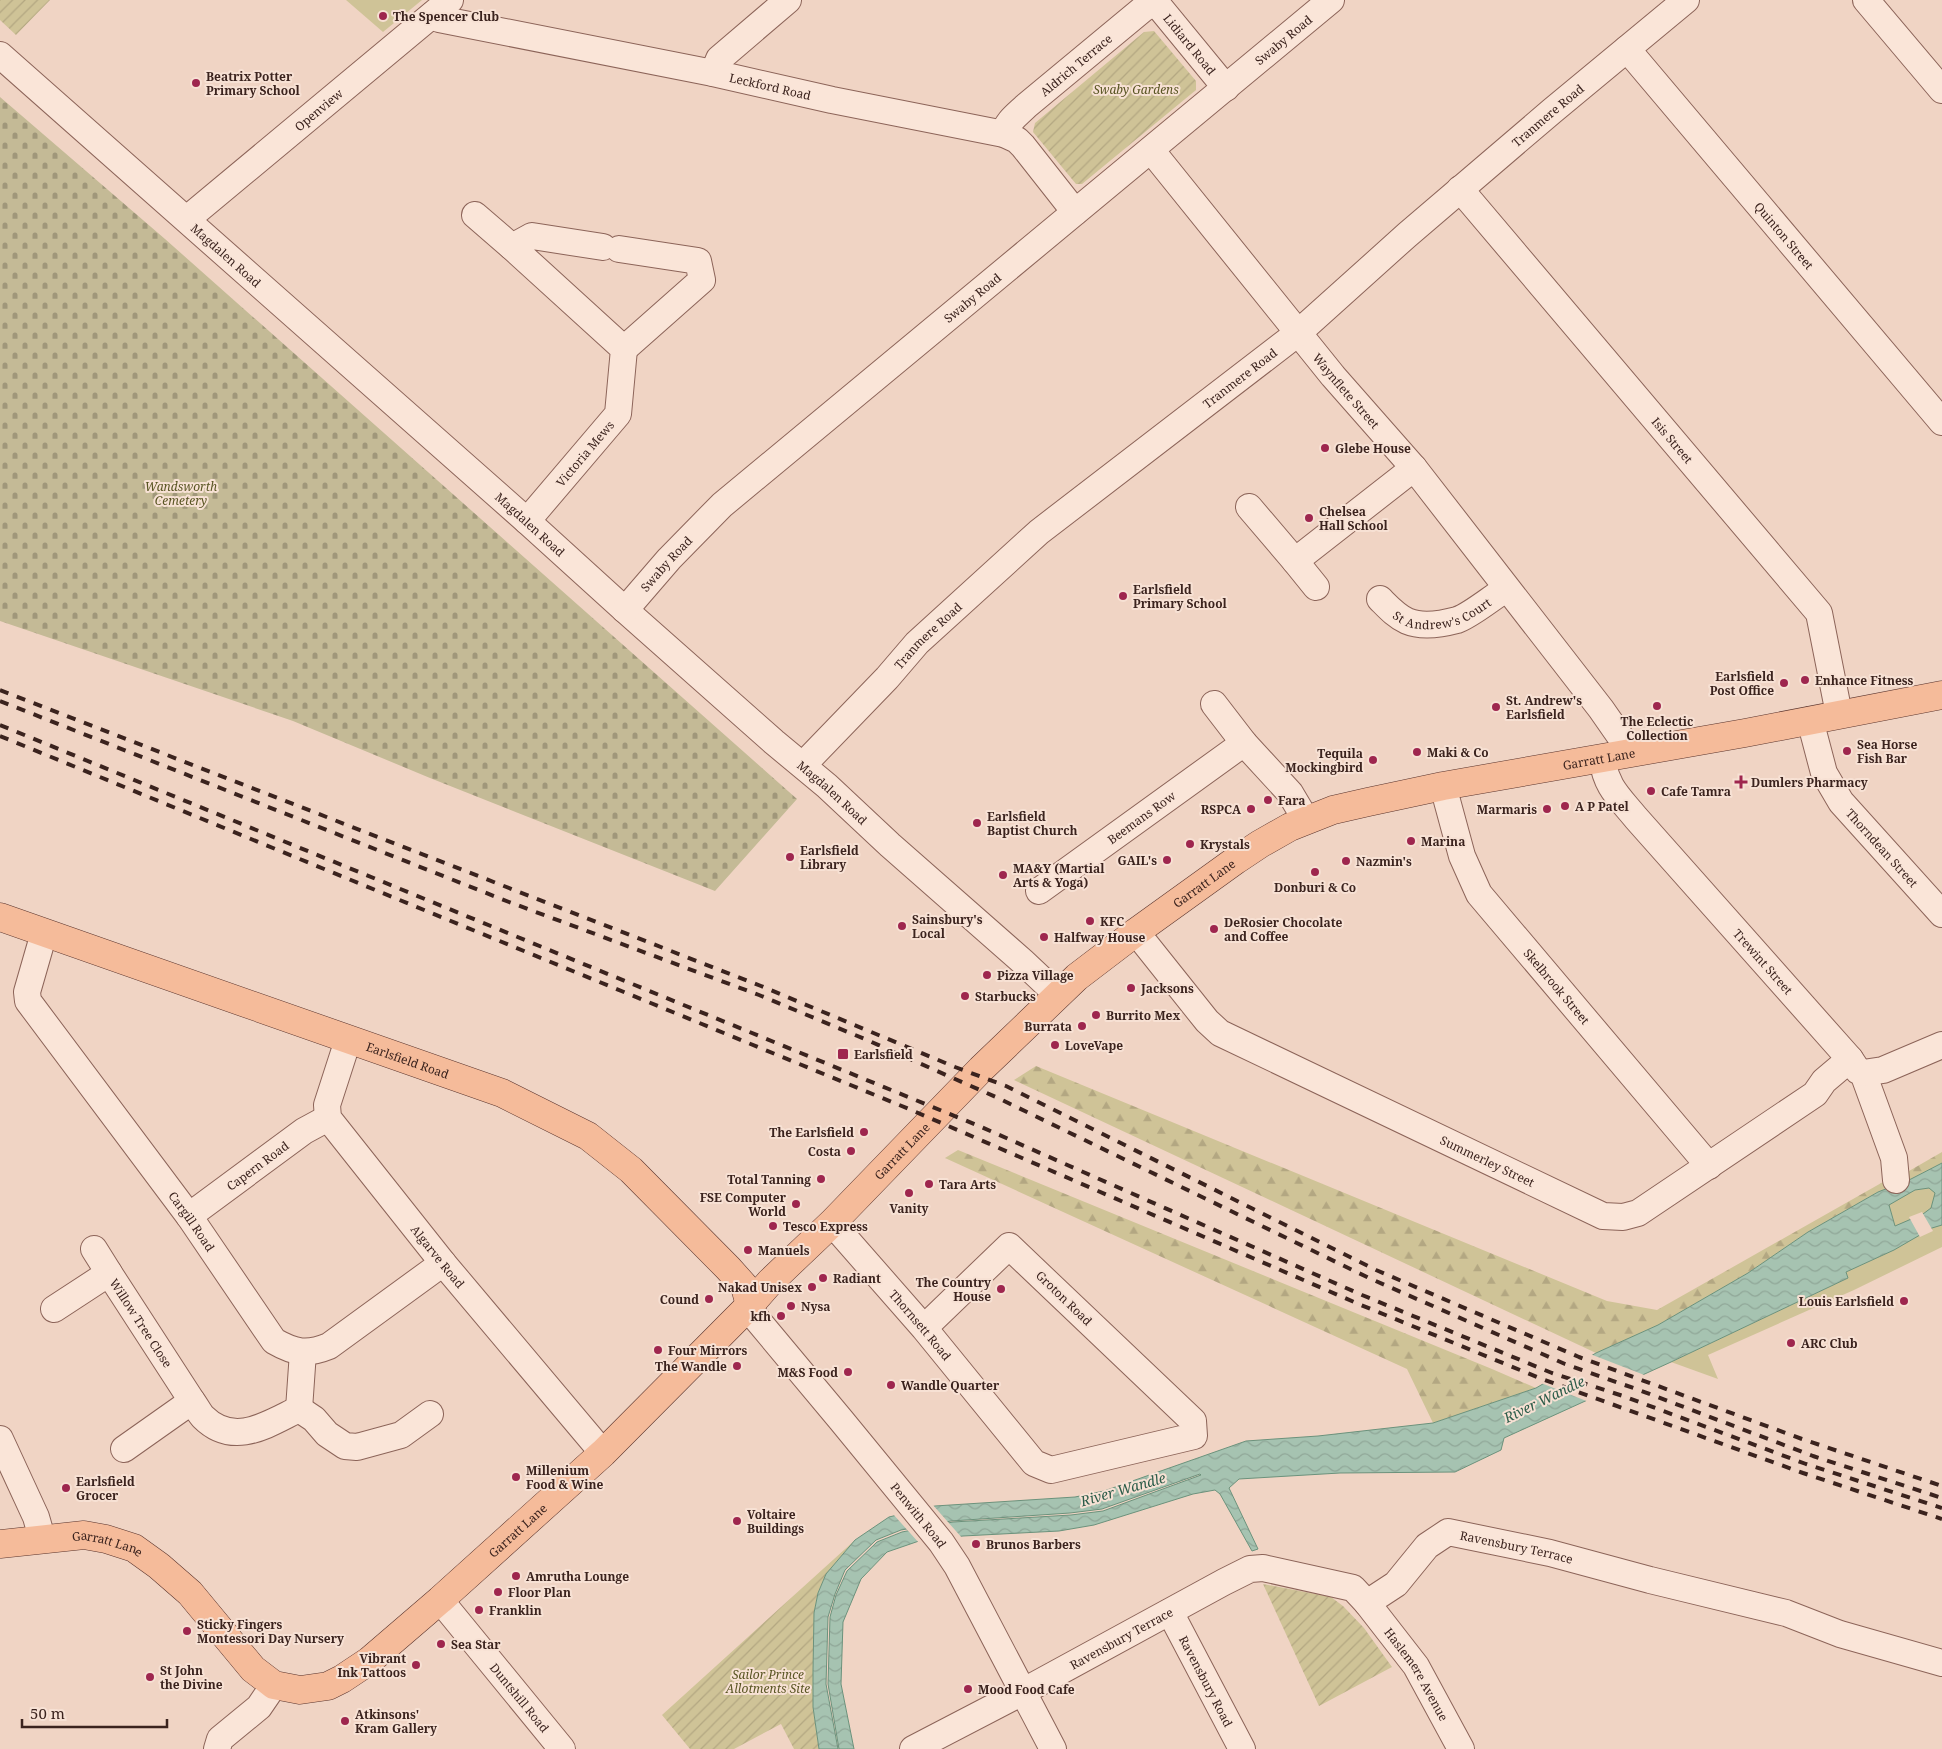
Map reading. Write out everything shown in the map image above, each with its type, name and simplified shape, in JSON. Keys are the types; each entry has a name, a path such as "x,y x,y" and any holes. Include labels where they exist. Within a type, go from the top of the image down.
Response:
{"main road":[{"name":"Garratt Lane","path":"0,1544 84,1535 106,1539 134,1548 159,1566 190,1593 253,1669 274,1685 300,1690 328,1686 342,1679 389,1645 603,1453 750,1305 770,1282 832,1223 981,1069 1058,995 1136,932 1260,844 1306,820 1333,810 1368,802 1443,786 1942,695"},
{"name":"Earlsfield Road","path":"0,917 502,1093 588,1136 631,1170 728,1268 745,1287 750,1305"}],"street":[{"path":"713,73 719,59 788,0"},
{"name":"Swaby Road","path":"625,610 669,559 722,505 1331,0"},
{"name":"Tranmere Road","path":"803,765 887,678 917,643 1039,532 1298,333 1460,189 1686,0"},
{"path":"1866,0 1942,90"},
{"name":"Lidiard Road","path":"1156,2 1226,88"},
{"name":"Aldrich Terrace","path":"1004,134 1010,122 1026,106 1144,9 1156,2"},
{"name":"Leckford Road","path":"442,7 439,19 449,22 713,73 832,100 1004,134 1017,140 1023,146 1075,212"},
{"name":"Openview","path":"187,219 442,7"},
{"name":"Quinton Street","path":"1627,49 1942,422"},
{"name":"Magdalen Road","path":"0,55 187,219 625,610 803,765 890,845 1022,960 1058,995"},
{"name":"Waynflete Street","path":"1151,150 1333,376 1414,468 1601,709 1624,742 1614,755"},
{"name":"Isis Street","path":"1460,189 1819,614 1839,714"},
{"path":"475,215 624,349 702,280 698,261 532,236 512,247"},
{"name":"Victoria Mews","path":"527,521 618,414 624,349"},
{"path":"1295,561 1414,468"},
{"path":"1249,507 1316,587"},
{"name":"St Andrew's Court","path":"1380,599 1394,613 1405,620 1417,624 1430,624 1458,619 1506,588"},
{"path":"1214,704 1244,743 1290,793 1306,820"},
{"name":"Thorndean Street","path":"1810,720 1824,774 1841,802 1942,914"},
{"name":"Beemans Row","path":"1039,891 1244,743"},
{"name":"Trewint Street","path":"1614,755 1605,776 1613,790 1857,1066 1894,1158 1896,1180"},
{"name":"Skelbrook Street","path":"1443,786 1462,856 1479,894 1709,1166"},
{"name":"Summerley Street","path":"1136,932 1149,951 1207,1021 1220,1033 1603,1216 1623,1218 1638,1213 1815,1094 1824,1081 1857,1066"},
{"name":"Cargill Road","path":"44,933 27,992 28,1001 189,1216 274,1341 290,1350 303,1352"},
{"path":"328,1118 327,1105 348,1040"},
{"path":"1857,1066 1883,1070 1942,1045"},
{"name":"Capern Road","path":"189,1216 304,1131 328,1118"},
{"name":"Algarve Road","path":"328,1118 444,1263 603,1453"},
{"name":"Thornsett Road","path":"832,1223 924,1328 1034,1463 1051,1470 1194,1436"},
{"name":"Groton Road","path":"924,1328 1009,1246 1193,1421 1194,1436"},
{"path":"94,1249 109,1273"},
{"path":"430,1414 401,1435 357,1447 345,1446 327,1434 314,1419 299,1409 303,1352 317,1351 329,1346 444,1263"},
{"name":"Willow Tree Close","path":"54,1309 109,1273 203,1417 216,1426 228,1431 239,1432 257,1430 299,1409"},
{"name":"Penwith Road","path":"750,1305 755,1318 941,1542 957,1566 1053,1749"},
{"path":"124,1449 192,1401"},
{"path":"0,1439 36,1517 42,1538"},
{"name":"Ravensbury Terrace","path":"913,1749 1250,1569 1264,1568 1353,1588 1367,1603 1396,1584 1427,1546 1448,1532 1550,1553 1650,1580 1786,1613 1840,1634 1942,1663"},
{"name":"Duntshill Road","path":"440,1600 562,1749"},
{"name":"Haslemere Avenue","path":"1367,1603 1416,1666 1461,1749"},
{"name":"Ravensbury Road","path":"1170,1612 1242,1749"},
{"path":"217,1749 220,1739 259,1707 274,1685"}],"green space":[{"path":"0,0 50,0 16,35 0,20"},
{"name":"The Spencer Club","path":"346,0 422,0 383,32"},
{"name":"Swaby Gardens","path":"1154,31 1196,81 1196,90 1082,184 1076,184 1033,132 1035,123 1144,32"},
{"name":"Wandsworth Cemetery","path":"0,97 165,239 797,799 715,891 430,778 293,721 0,621"},
{"path":"1036,1066 1607,1301 1657,1310 1883,1182 1909,1171 1942,1152 1942,1163 1911,1179 1878,1192 1808,1232 1748,1273 1658,1325 1596,1353 1014,1080"},
{"path":"958,1150 1536,1388 1433,1423 1407,1369 945,1158"},
{"path":"1942,1163 1942,1247 1854,1290 1708,1355 1718,1379 1671,1362 1848,1278 1846,1272 1885,1254 1878,1192 1911,1179"},
{"name":"Sailor Prince Allotments Site","path":"855,1540 826,1574 818,1593 814,1613 813,1707 819,1749 794,1749 781,1724 734,1749 690,1749 662,1715"},
{"path":"1263,1584 1331,1597 1343,1606 1364,1628 1392,1667 1319,1706"}],"water":[{"name":"River Wandle","path":"1942,1163 1942,1225 1932,1228 1894,1250 1846,1272 1848,1278 1671,1362 1504,1438 1501,1450 1455,1472 1340,1473 1239,1479 1229,1488 1258,1549 1252,1551 1220,1494 1215,1490 1193,1494 1094,1525 1059,1531 963,1536 919,1541 887,1552 861,1579 843,1622 841,1684 854,1749 839,1749 828,1684 830,1617 836,1595 847,1571 877,1542 902,1532 953,1522 1071,1515 1103,1511 1201,1475 1102,1509 951,1521 901,1530 876,1540 845,1570 828,1617 826,1684 838,1749 819,1749 813,1707 814,1613 818,1593 826,1574 855,1540 889,1517 935,1506 1075,1497 1104,1491 1246,1441 1318,1436 1433,1423 1536,1388 1596,1353 1658,1325 1748,1273 1808,1232 1878,1192 1911,1179","holes":["1929,1188 1935,1193 1931,1208 1923,1214 1895,1226 1889,1205 1915,1190"]}],"pier":[{"path":"1922,1212 1933,1231 1920,1237 1909,1217"},
{"path":"1590,1354 1647,1376 1589,1402 1541,1383"},
{"path":"932,1504 963,1539 919,1543 893,1514"}],"railway":[{"path":"0,690 761,986 955,1067 1006,1086 1376,1270 1579,1357 1802,1439 1942,1486"},
{"path":"0,701 509,902 759,995 867,1040 998,1098 1369,1278 1565,1364 1813,1456 1942,1498"},
{"path":"0,725 979,1126 1362,1295 1552,1373 1623,1396 1806,1464 1942,1508"},
{"path":"0,736 909,1109 1361,1305 1542,1379 1803,1473 1942,1519"}],"place":[{"name":"The Spencer Club","path":"383,16"},
{"name":"Beatrix Potter Primary School","path":"196,83"},
{"name":"Glebe House","path":"1325,448"},
{"name":"Chelsea Hall School","path":"1309,518"},
{"name":"Earlsfield Primary School","path":"1123,596"},
{"name":"Enhance Fitness","path":"1805,680"},
{"name":"Earlsfield Post Office","path":"1784,683"},
{"name":"The Eclectic Collection","path":"1657,706"},
{"name":"St. Andrew's Earlsfield","path":"1496,707"},
{"name":"Sea Horse Fish Bar","path":"1847,751"},
{"name":"Maki & Co","path":"1417,752"},
{"name":"Tequila Mockingbird","path":"1373,760"},
{"name":"Dumlers Pharmacy","path":"1741,782"},
{"name":"Cafe Tamra","path":"1651,791"},
{"name":"Fara","path":"1268,800"},
{"name":"A P Patel","path":"1565,806"},
{"name":"RSPCA","path":"1251,809"},
{"name":"Marmaris","path":"1547,809"},
{"name":"Earlsfield Baptist Church","path":"977,823"},
{"name":"Marina","path":"1411,841"},
{"name":"Krystals","path":"1190,844"},
{"name":"Earlsfield Library","path":"790,857"},
{"name":"GAIL's","path":"1167,860"},
{"name":"Nazmin's","path":"1346,861"},
{"name":"Donburi & Co","path":"1315,872"},
{"name":"MA&Y (Martial Arts & Yoga)","path":"1003,875"},
{"name":"KFC","path":"1090,921"},
{"name":"Sainsbury's Local","path":"902,926"},
{"name":"DeRosier Chocolate and Coffee","path":"1214,929"},
{"name":"Halfway House","path":"1044,937"},
{"name":"Pizza Village","path":"987,975"},
{"name":"Jacksons","path":"1131,988"},
{"name":"Starbucks","path":"965,996"},
{"name":"Burrito Mex","path":"1096,1015"},
{"name":"Burrata","path":"1082,1026"},
{"name":"LoveVape","path":"1055,1045"},
{"name":"Earlsfield","path":"843,1054"},
{"name":"The Earlsfield","path":"864,1132"},
{"name":"Costa","path":"851,1151"},
{"name":"Total Tanning","path":"821,1179"},
{"name":"Tara Arts","path":"929,1184"},
{"name":"Vanity","path":"909,1193"},
{"name":"FSE Computer World","path":"796,1204"},
{"name":"Tesco Express","path":"773,1226"},
{"name":"Manuels","path":"748,1250"},
{"name":"Radiant","path":"823,1278"},
{"name":"Nakad Unisex","path":"812,1287"},
{"name":"The Country House","path":"1001,1289"},
{"name":"Cound","path":"709,1299"},
{"name":"Louis Earlsfield","path":"1904,1301"},
{"name":"Nysa","path":"791,1306"},
{"name":"kfh","path":"781,1316"},
{"name":"ARC Club","path":"1791,1343"},
{"name":"Four Mirrors","path":"658,1350"},
{"name":"The Wandle","path":"737,1366"},
{"name":"M&S Food","path":"848,1372"},
{"name":"Wandle Quarter","path":"891,1385"},
{"name":"Millenium Food & Wine","path":"516,1477"},
{"name":"Earlsfield Grocer","path":"66,1488"},
{"name":"Voltaire Buildings","path":"737,1521"},
{"name":"Brunos Barbers","path":"976,1544"},
{"name":"Amrutha Lounge","path":"516,1576"},
{"name":"Floor Plan","path":"498,1592"},
{"name":"Franklin","path":"479,1610"},
{"name":"Sticky Fingers Montessori Day Nursery","path":"187,1631"},
{"name":"Sea Star","path":"441,1644"},
{"name":"Vibrant Ink Tattoos","path":"416,1665"},
{"name":"St John the Divine","path":"150,1677"},
{"name":"Mood Food Cafe","path":"968,1689"},
{"name":"Atkinsons' Kram Gallery","path":"345,1721"}]}
